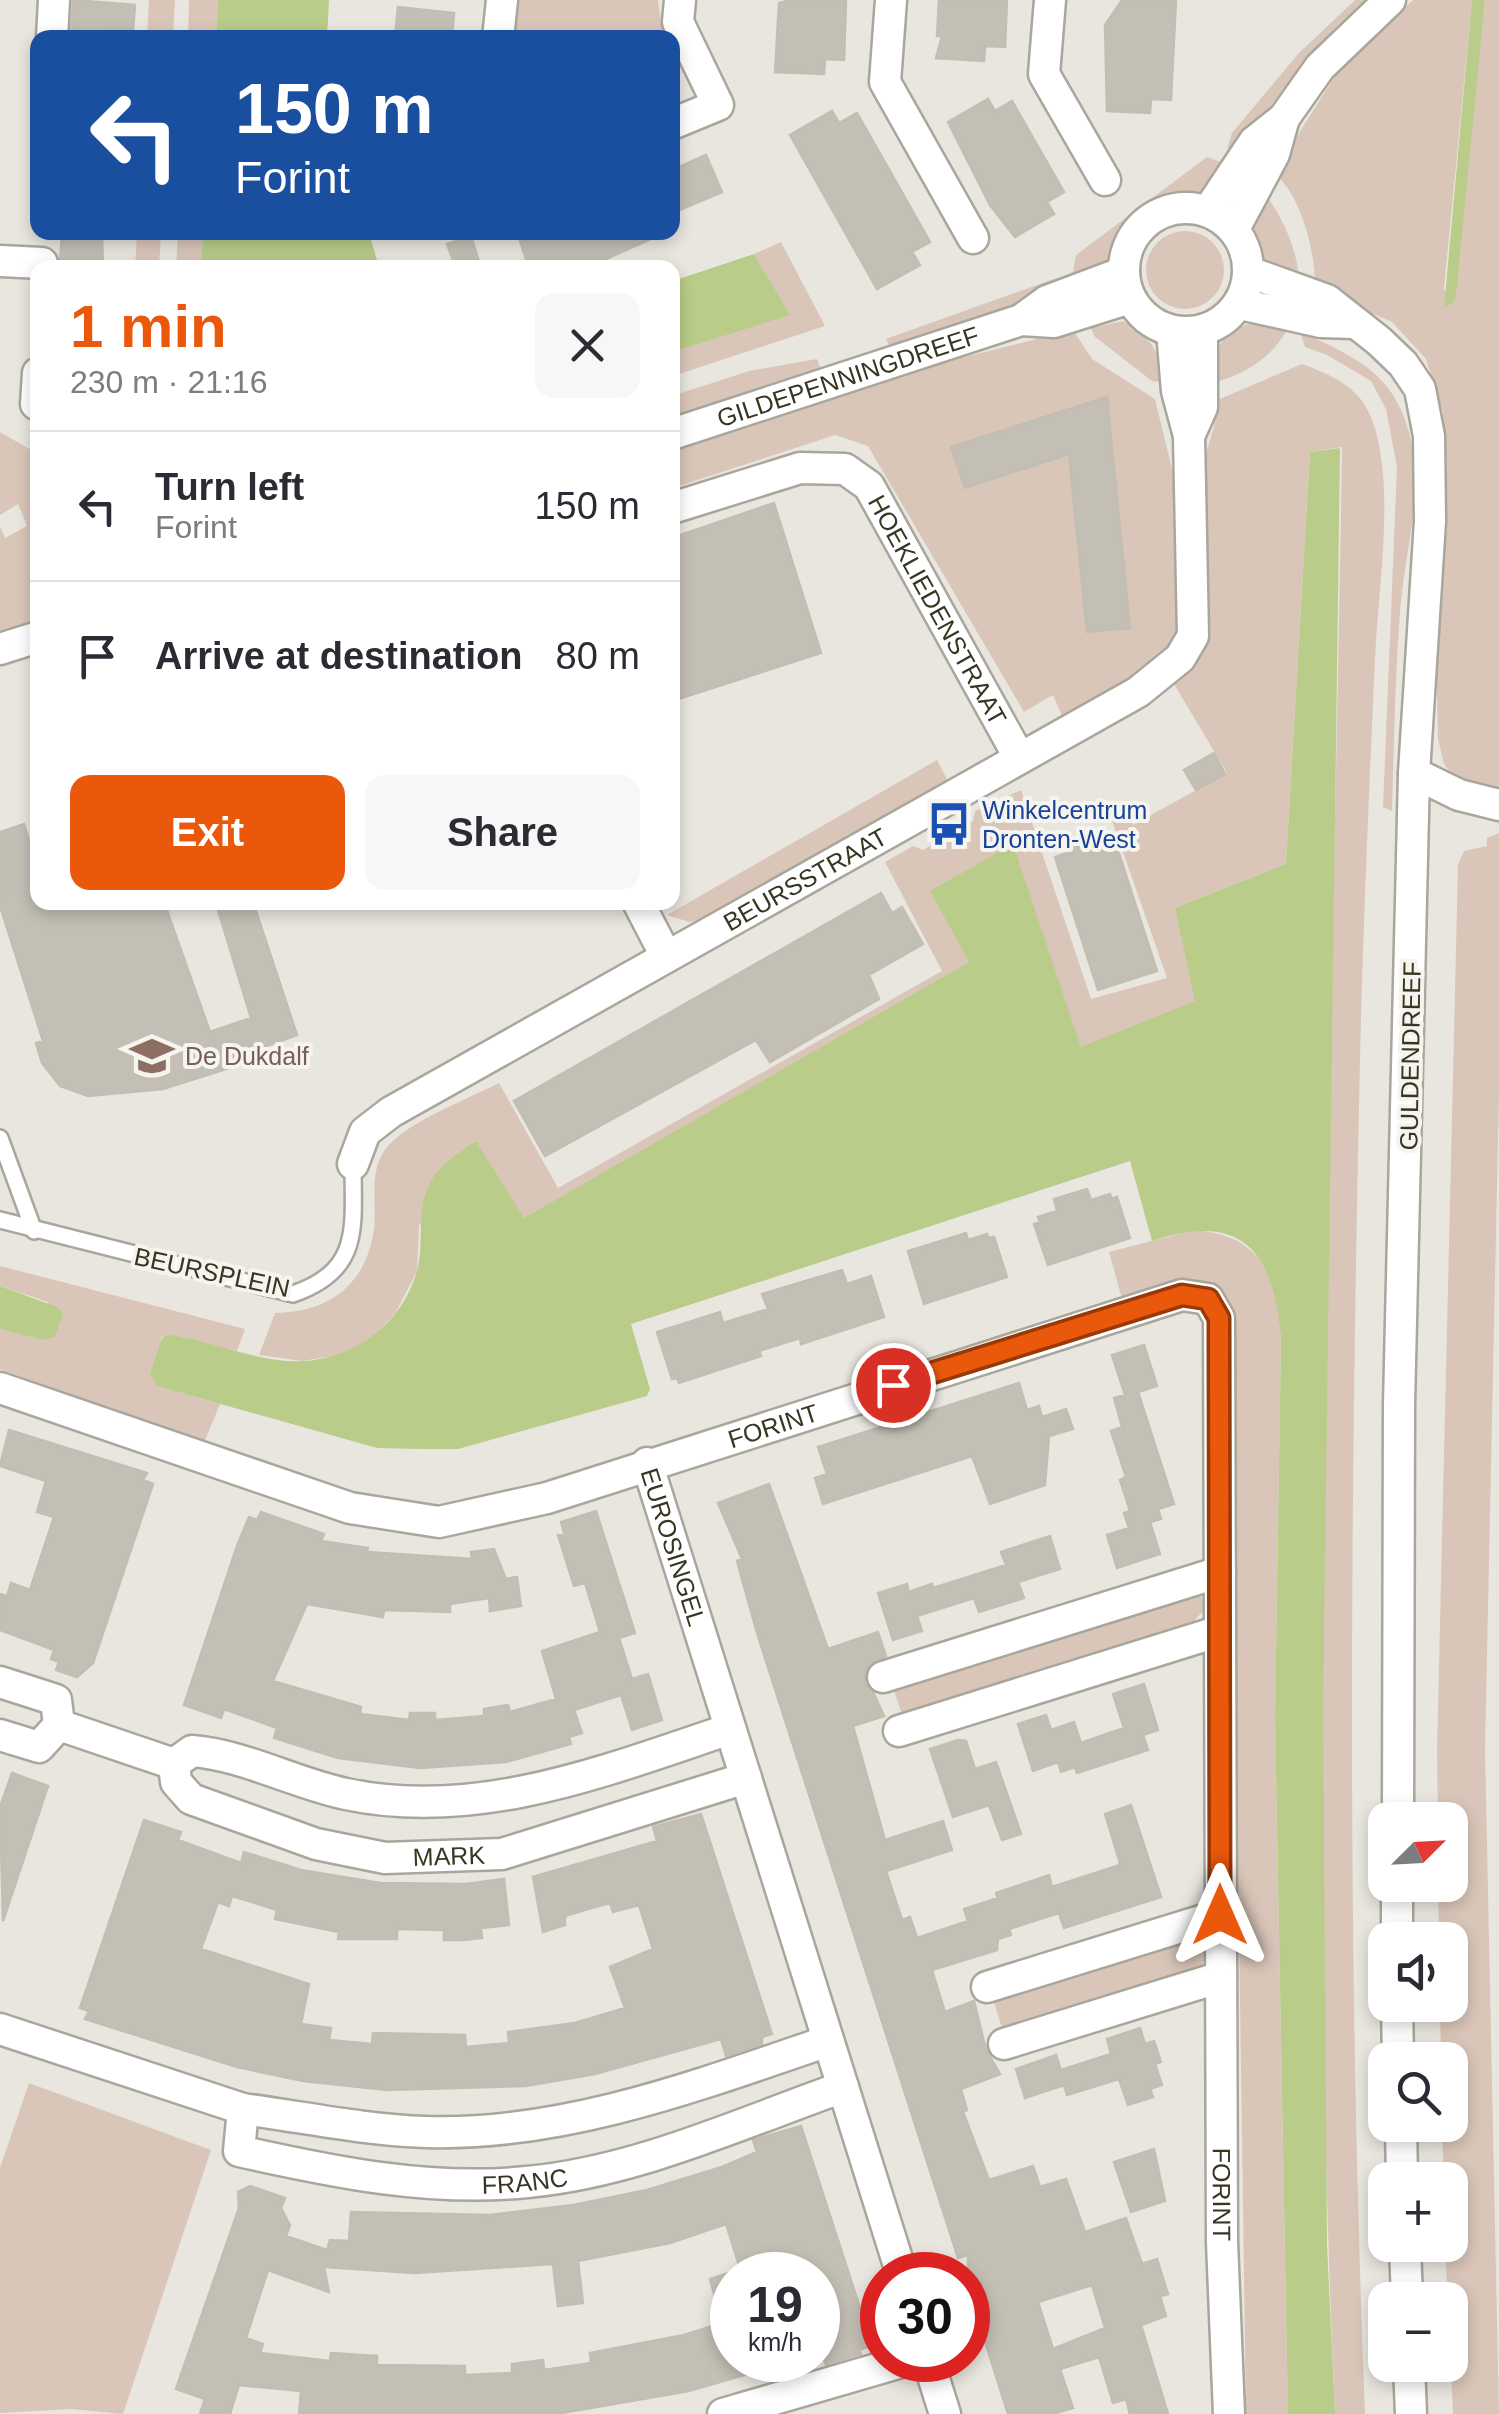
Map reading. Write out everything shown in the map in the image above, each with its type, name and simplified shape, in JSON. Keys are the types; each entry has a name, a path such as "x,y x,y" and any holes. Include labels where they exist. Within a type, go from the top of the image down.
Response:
{"street":[{"path":"52,30 54,0"},
{"path":"499,30 502,0"},
{"path":"680,0 678,22 718,105 680,121"},
{"path":"891,0 885,82 973,238"},
{"path":"1050,0 1044,74 1106,180"},
{"path":"1208,211 1254,142 1284,118 1320,67 1390,0"},
{"path":"1234,229 1274,154 1284,118"},
{"path":"1168,210 1208,211 1234,229 1246,249 1249,272 1240,304 1223,321 1187,331 1141,313 1127,285 1136,233 1150,219 1168,210"},
{"path":"0,261 42,254"},
{"name":"GULDENDREEF","path":"1249,272 1327,300 1404,364 1420,390 1429,436 1430,521 1414,774 1399,1405 1398,1802"},
{"name":"GILDEPENNINGDREEF","path":"680,431 1021,320 1047,301 1127,285"},
{"path":"1240,304 1321,322 1353,323"},
{"name":"BEURSSTRAAT","path":"353,1164 365,1132 390,1112 1138,692 1180,658 1193,636 1189,436 1177,391 1187,331"},
{"name":"HOEKLIEDENSTRAAT","path":"680,506 800,468 845,469 869,486 1019,757"},
{"path":"0,649 30,640"},
{"path":"1414,774 1459,796 1499,805"},
{"path":"642,910 666,954"},
{"name":"FORINT","path":"647,1462 1182,1295 1208,1299 1219,1318 1220,1915 1228,2414"},
{"name":"EUROSINGEL","path":"0,1388 350,1508 440,1522 547,1498 647,1462 895,2252"},
{"path":"883,1677 1220,1572"},
{"path":"899,1731 1220,1631"},
{"path":"0,1682 56,1700 59,1726 49,1741 39,1747 0,1734"},
{"name":"MARK","path":"59,1726 174,1764"},
{"name":"MARK","path":"174,1764 192,1751 206,1752 348,1794 456,1804 586,1778 730,1728"},
{"name":"MARK","path":"174,1764 176,1782 191,1799 300,1839 385,1858 502,1854 746,1778"},
{"path":"987,1987 1220,1915"},
{"path":"1004,2044 1221,1978"},
{"name":"FRANC","path":"0,2028 243,2109 425,2132 513,2127 652,2100 828,2041"},
{"name":"FRANC","path":"243,2109 239,2151 352,2176 527,2182 614,2167 843,2088"},
{"path":"723,2414 860,2374"},
{"path":"931,2382 936,2412"},
{"path":"1410,2382 1411,2414"}],"lane":[{"path":"0,1138 34,1231"},
{"name":"BEURSPLEIN","path":"0,1220 293,1294 321,1284 347,1258 354,1225 353,1164"}],"shaded area":[{"path":"149,0 175,0 173,30 147,30"},
{"path":"189,0 218,0 216,30 188,30"},
{"path":"218,0 329,0 327,30 216,30"},
{"path":"512,0 658,0 662,30 508,30"},
{"path":"1355,0 1370,0 1303,63 1235,153 1227,148 1232,133 1298,54"},
{"path":"1413,0 1472,0 1444,289 1453,302 1485,0 1499,0 1499,798 1458,784 1444,764 1438,739 1436,647 1446,451 1443,412 1426,359 1392,322 1315,289 1313,259 1300,211 1274,173 1338,71"},
{"path":"1472,0 1485,0 1457,286 1454,302 1444,308"},
{"path":"1207,157 1224,163 1211,188 1143,210 1126,227 1104,264 1071,282 1076,255"},
{"path":"1265,194 1290,238 1299,287 1272,268 1256,249 1254,226"},
{"path":"1185,231 1200,234 1212,243 1221,255 1221,285 1212,297 1200,306 1185,309 1170,306 1158,297 1149,285 1146,270 1149,255 1158,243 1170,234"},
{"path":"137,240 161,240 159,260 135,260"},
{"path":"178,240 203,240 201,260 176,260"},
{"path":"203,240 371,240 377,260 201,260"},
{"path":"781,242 825,326 680,374 680,349 789,315 754,254"},
{"path":"754,254 790,315 680,350 680,279"},
{"path":"1054,279 1060,286 974,324 891,351 886,339"},
{"path":"1123,321 1152,346 1166,383 1152,381 1094,336 1091,328"},
{"path":"1254,322 1287,330 1254,365 1208,384 1220,344 1242,326"},
{"path":"1073,330 1092,359 1155,399 1175,481 1179,621 1169,652 1145,673 1064,720 1053,695 1024,712 868,446 835,435 680,486 680,448 952,360"},
{"path":"1300,332 1355,359 1379,378 1397,402 1408,427 1413,453 1414,506 1398,637 1392,811 1383,807 1397,467 1386,409 1371,381 1305,347"},
{"path":"817,359 822,373 680,420 680,393 749,371"},
{"path":"1302,364 1346,385 1364,404 1380,450 1384,501 1363,959 1354,1397 1353,1906 1365,2414 1335,2414 1322,1923 1324,1431 1342,447 1310,452 1286,864 1175,908 1196,1001 1081,1048 1012,844 970,962 523,1219 475,1141 419,1226 417,1271 396,1312 368,1343 339,1355 302,1361 259,1355 275,1313 328,1301 363,1266 374,1229 375,1176 381,1156 397,1137 424,1120 499,1083 558,1188 942,971 885,862 913,846 923,850 973,821 975,811 1021,790 1091,999 1167,978 1108,809 1120,804 1133,825 1227,773 1174,684 1195,661 1204,461 1214,426 1215,401"},
{"path":"0,432 30,449 30,624 0,634 0,526 5,538 27,526 18,504 0,515"},
{"path":"1340,448 1323,1707 1327,2245 1335,2414 1288,2414 1275,1718 1281,1340 1271,1283 1248,1246 1231,1236 1210,1231 1152,1241 1130,1161 631,1324 650,1389 647,1396 458,1449 377,1448 157,1386 150,1374 162,1338 170,1335 288,1361 324,1358 359,1344 389,1321 410,1290 419,1260 426,1192 435,1175 451,1159 476,1141 524,1218 969,962 930,891 1013,844 1081,1047 1195,1001 1175,908 1286,864 1310,452"},
{"path":"937,760 949,783 722,915 689,922 667,915"},
{"path":"1499,833 1499,1093 1485,1749 1499,2414 1453,2414 1451,2382 1468,2382 1468,2282 1447,2282 1446,2262 1468,2262 1468,2162 1443,2162 1443,2142 1468,2142 1468,2042 1441,2042 1440,2022 1468,2022 1468,1922 1439,1922 1438,1902 1468,1902 1468,1802 1438,1802 1437,1750 1458,865 1464,851 1487,846 1487,838"},
{"path":"1194,1230 1237,1241 1262,1264 1275,1297 1281,1340 1275,1718 1288,2414 1246,2414 1230,1308 1215,1290 1190,1279 1122,1299 1109,1252"},
{"path":"0,1266 245,1329 237,1351 181,1337 161,1337 157,1386 220,1404 204,1443 0,1369 0,1329 42,1340 48,1302 0,1286"},
{"path":"0,1286 57,1307 63,1314 55,1337 42,1340 0,1329"},
{"path":"1197,1595 1208,1600 1207,1607 1189,1626 903,1718 892,1684"},
{"path":"1194,1937 1208,1947 1202,1965 1002,2028 992,1996"},
{"path":"29,2083 211,2150 123,2414 71,2409 0,2413 0,2168"}],"building":[{"path":"73,0 135,5 133,30 71,30"},
{"path":"846,0 844,60 825,59 824,74 775,72 779,3"},
{"path":"939,0 1007,0 1005,47 985,46 984,61 936,58 942,36 937,36"},
{"path":"1122,0 1176,0 1171,100 1151,99 1150,113 1107,111 1105,25"},
{"path":"398,7 454,13 453,30 396,30"},
{"path":"988,99 995,111 1012,101 1064,192 1047,202 1054,214 1015,237 990,205 948,122"},
{"path":"832,111 839,123 857,113 930,242 912,252 920,265 877,289 790,135"},
{"path":"706,155 722,192 680,210 680,166"},
{"path":"61,240 102,240 103,260 60,260"},
{"path":"472,240 478,260 453,260 447,244"},
{"path":"520,240 648,240 604,260 526,260"},
{"path":"1107,397 1130,628 1087,632 1069,454 965,488 951,447"},
{"path":"774,503 821,653 680,698 680,535"},
{"path":"1214,753 1225,774 1196,790 1184,770"},
{"path":"24,824 30,843 30,910 167,910 210,1032 251,1018 218,910 256,910 297,1035 239,1056 242,1064 163,1089 88,1096 60,1086 42,1063 36,1043 43,1041 0,906 0,832"},
{"path":"1087,837 1090,846 1114,838 1157,971 1098,990 1055,857 1070,852 1067,844"},
{"path":"881,893 892,913 902,907 923,944 869,975 879,999 770,1062 756,1040 545,1156 514,1101"},
{"path":"1087,1189 1091,1200 1110,1194 1112,1199 1117,1197 1130,1238 1048,1265 1034,1224 1040,1222 1038,1217 1057,1211 1054,1199"},
{"path":"966,1233 968,1240 987,1234 994,1237 1007,1277 924,1304 908,1251"},
{"path":"842,1270 847,1284 871,1276 884,1317 801,1344 800,1338 759,1351 761,1356 679,1383 677,1378 672,1379 657,1332 720,1312 723,1323 768,1309 762,1294"},
{"path":"1144,1345 1157,1386 1138,1392 1174,1504 1158,1509 1161,1519 1150,1522 1160,1554 1117,1568 1107,1535 1129,1528 1124,1513 1130,1511 1120,1480 1126,1477 1111,1431 1122,1427 1114,1398 1125,1395 1112,1355"},
{"path":"1019,1383 1027,1410 1039,1406 1042,1417 1066,1409 1073,1429 1049,1436 1045,1485 990,1504 972,1456 823,1504 815,1478 827,1474 818,1447"},
{"path":"9,1430 147,1473 143,1480 153,1484 93,1663 77,1677 56,1670 59,1662 51,1659 54,1650 0,1630 0,1594 7,1596 11,1583 30,1590 54,1517 37,1512 46,1481 0,1466"},
{"path":"769,1484 828,1649 878,1632 886,1656 870,1664 865,1674 884,1716 853,1726 885,1840 943,1821 952,1850 886,1871 902,1920 910,1917 917,1938 968,1921 964,1909 998,1898 996,1893 1049,1875 1052,1887 1117,1866 1120,1863 1105,1814 1131,1805 1161,1897 1064,1928 1059,1913 1009,1929 1011,1935 998,1939 997,1950 932,1970 945,2012 974,2001 986,2050 1000,2074 961,2089 967,2110 963,2112 989,2180 1033,2166 1040,2187 1066,2179 1085,2232 1126,2218 1142,2264 1157,2259 1168,2294 1160,2296 1166,2316 1141,2325 1168,2414 1130,2414 1126,2399 1113,2403 1099,2357 1060,2369 1073,2408 1053,2414 1008,2414 990,2357 990,2252 956,2252 757,1633 737,1561 742,1559 718,1503","holes":["1092,2285 1105,2328 1053,2349 1038,2302"]},
{"path":"596,1511 635,1633 619,1638 632,1679 648,1674 662,1720 632,1730 621,1695 574,1710 582,1733 569,1737 571,1744 506,1762 420,1768 338,1758 274,1738 277,1728 224,1709 221,1718 184,1705 237,1546 249,1517 257,1520 261,1512 324,1534 321,1541 368,1548 367,1552 472,1559 471,1552 494,1549 506,1579 517,1577 521,1606 490,1611 489,1598 450,1604 450,1612 384,1610 383,1617 307,1604 273,1681 361,1707 360,1714 409,1720 410,1713 435,1713 435,1720 484,1716 484,1709 508,1705 510,1712 556,1699 542,1651 600,1632 585,1583 574,1586 558,1535 565,1536 561,1522"},
{"path":"1050,1536 1060,1569 1018,1582 1024,1598 979,1612 974,1598 917,1616 922,1631 893,1640 878,1593 907,1584 909,1592 932,1584 933,1588 1006,1565 1001,1552"},
{"path":"1144,1684 1158,1730 1143,1735 1148,1750 1077,1773 1075,1767 1061,1772 1058,1762 1033,1771 1018,1724 1046,1715 1051,1730 1074,1722 1081,1743 1124,1728 1113,1694"},
{"path":"966,1741 975,1769 996,1762 1021,1834 1002,1840 989,1805 953,1817 930,1749"},
{"path":"12,1773 48,1786 3,1921 0,1807"},
{"path":"701,1814 772,2034 762,2037 762,2044 726,2056 721,2039 595,2074 526,2086 387,2090 303,2081 237,2067 85,2019 89,2011 80,2008 144,1820 181,1832 178,1840 241,1863 244,1852 301,1870 380,1883 466,1884 504,1879 509,1925 481,1928 482,1938 463,1940 444,1940 444,1930 397,1929 397,1939 338,1939 339,1932 275,1919 277,1910 255,1903 232,1896 229,1906 218,1902 201,1949 309,1984 301,2024 331,2028 329,2040 372,2044 373,2033 465,2035 466,2047 509,2043 508,2032 575,2023 625,2008 610,1967 653,1949 639,1905 613,1912 610,1903 588,1909 565,1916 565,1925 543,1932 533,1877 657,1841 653,1827"},
{"path":"1140,2028 1145,2044 1154,2041 1161,2062 1155,2064 1162,2085 1150,2089 1153,2097 1128,2105 1119,2079 1067,2095 1064,2085 1025,2098 1016,2069 1056,2055 1061,2070 1111,2054 1107,2039"},
{"path":"801,2126 860,2308 860,2354 840,2361 840,2252 735,2252 726,2224 670,2243 578,2261 583,2303 558,2306 553,2264 415,2273 324,2267 329,2292 268,2270 246,2338 263,2344 260,2353 330,2361 331,2353 377,2356 377,2365 465,2366 465,2375 512,2373 512,2364 543,2360 544,2370 591,2363 590,2353 710,2327 710,2382 720,2382 556,2414 299,2414 301,2391 239,2385 230,2414 200,2414 205,2399 176,2389 239,2208 238,2192 250,2186 285,2198 281,2208 290,2225 286,2236 327,2250 330,2240 349,2241 351,2212 490,2215 573,2205 647,2190 722,2167 757,2152 753,2140"},
{"path":"1154,2149 1165,2201 1131,2212 1114,2162"}],"place":[{"name":"Winkelcentrum Dronten-West","path":"949,824"},
{"name":"De Dukdalf","path":"152,1056"}],"route":[{"path":"893,1385 1182,1295 1208,1299 1219,1318 1220,1915"}]}
